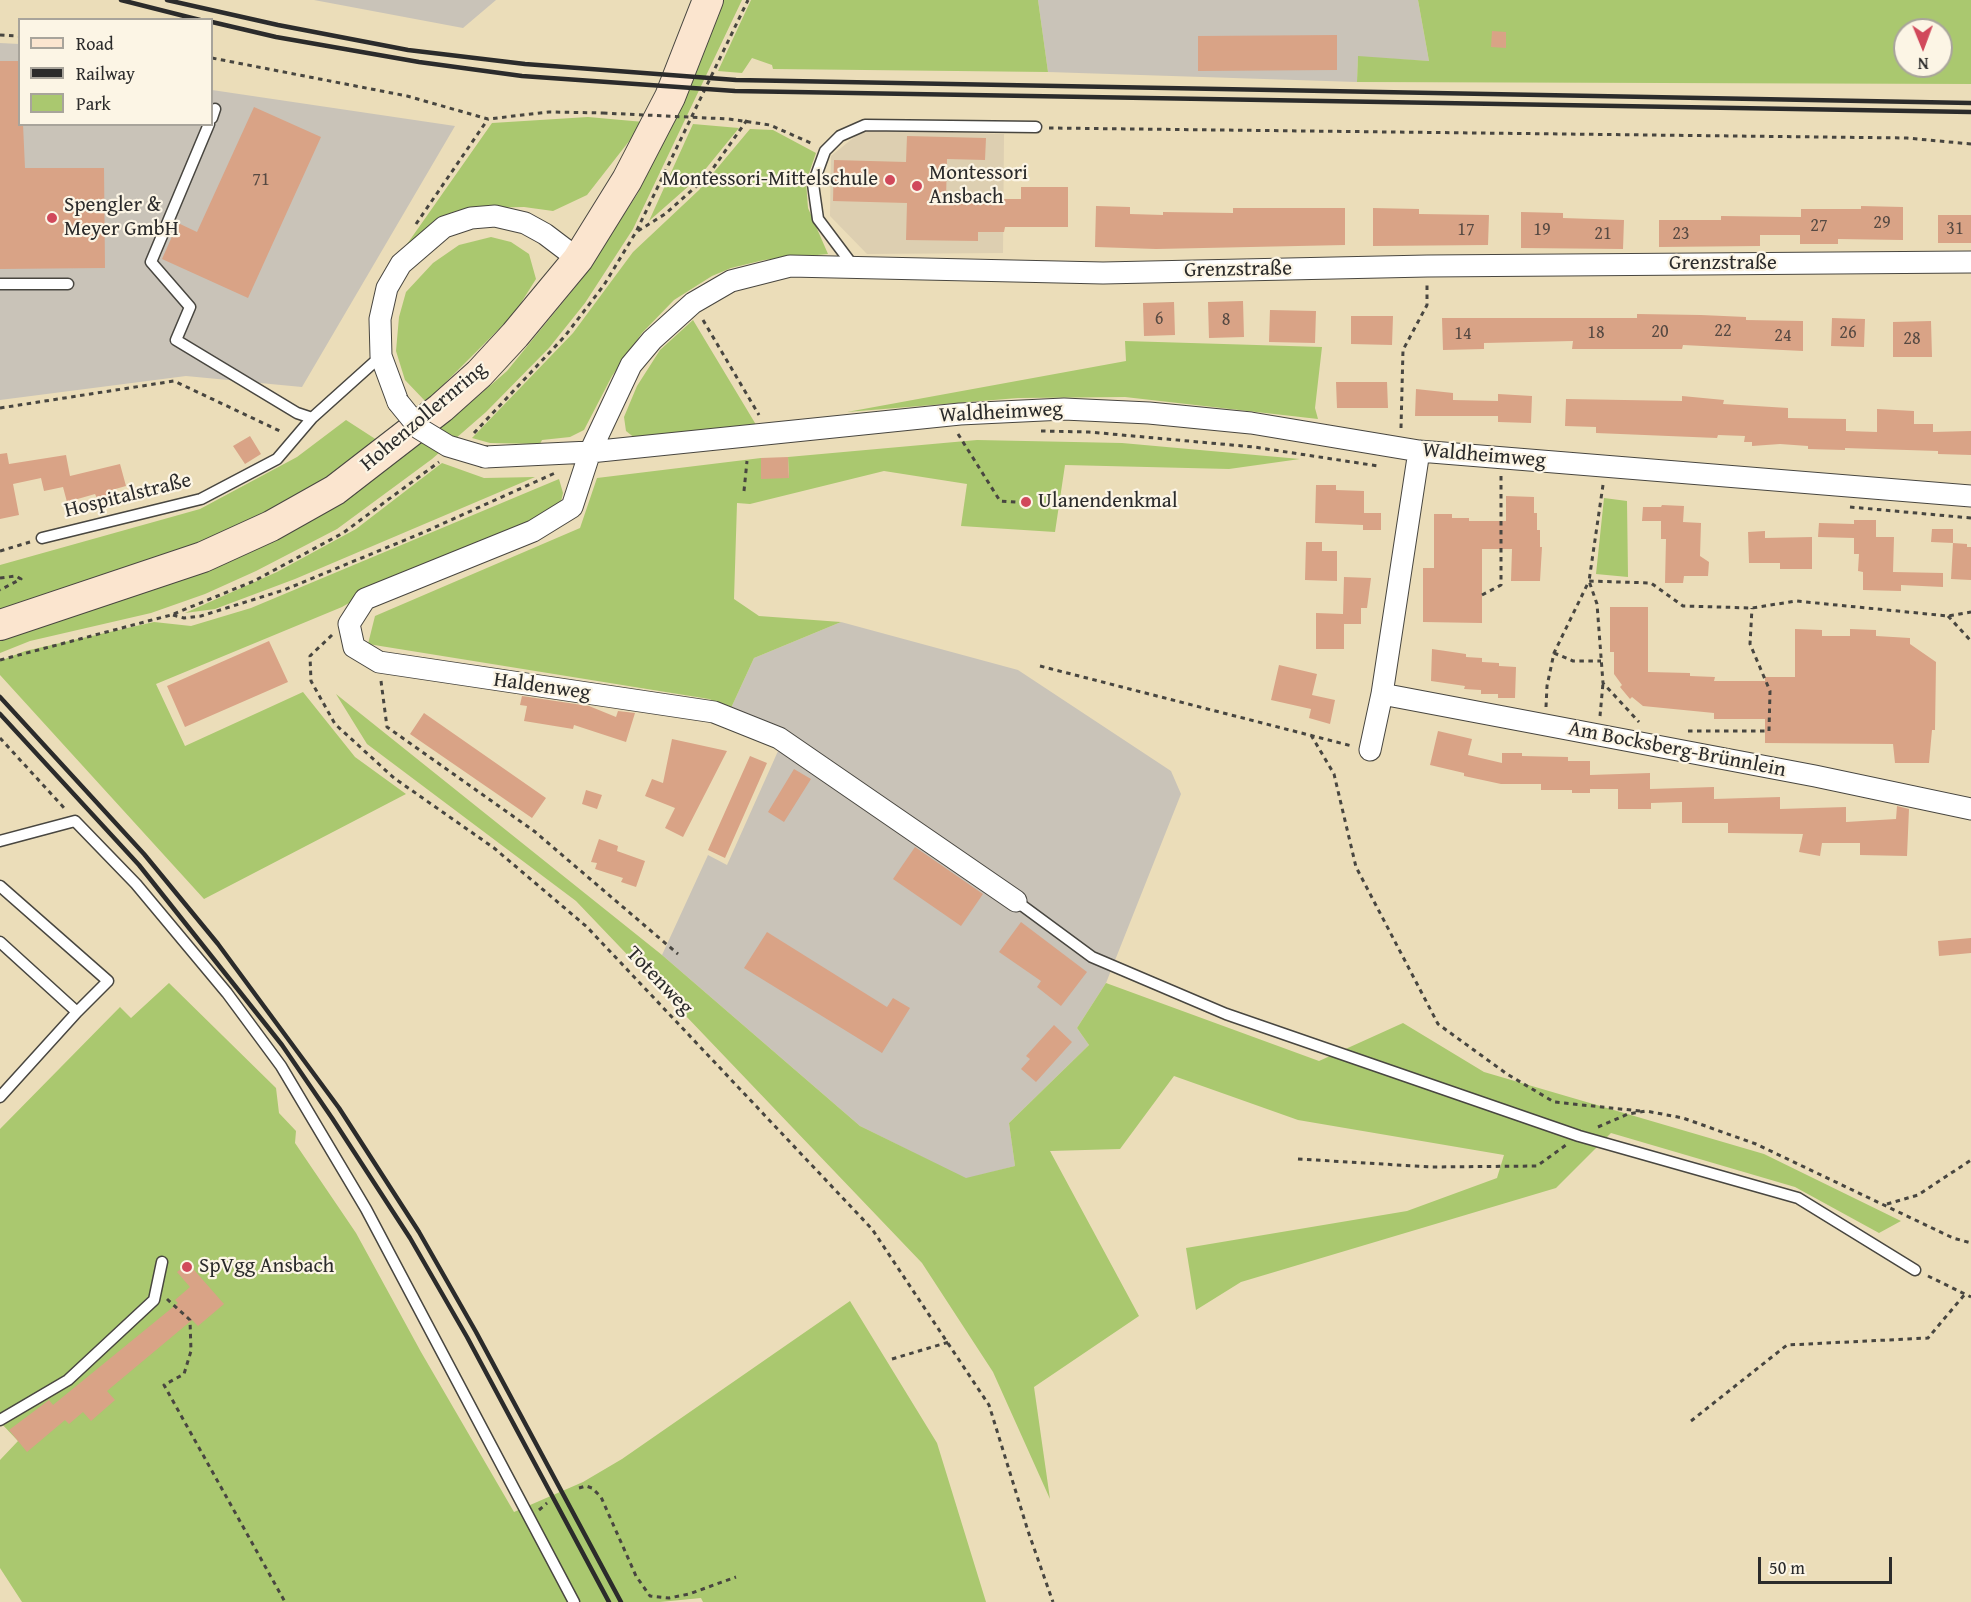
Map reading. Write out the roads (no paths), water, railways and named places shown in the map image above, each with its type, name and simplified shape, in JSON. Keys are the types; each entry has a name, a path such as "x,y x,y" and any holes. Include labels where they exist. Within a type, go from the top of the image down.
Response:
{"main road":[{"name":"Hohenzollernring","path":"0,625 203,557 271,526 335,490 397,444 479,374 578,260 627,180 669,97 708,0"}],"street":[{"name":"Waldheimweg","path":"578,260 545,234 525,223 495,216 471,218 444,227 401,264 387,288 380,319 381,356 398,402 420,429 448,446 485,457 590,453 960,414 1064,409 1149,413 1251,423 1410,450 1971,496"},
{"name":"Grenzstraße","path":"590,453 631,365 652,340 693,303 731,281 790,266 1103,273 1427,266 1971,262"},
{"path":"1370,750 1382,694 1410,450"},
{"name":"Haldenweg","path":"590,453 572,507 533,531 365,600 349,624 354,647 379,662 714,712 779,738 1016,901"},
{"name":"Am Bocksberg-Brünnlein","path":"1382,694 1971,809"}],"lane":[{"path":"854,267 818,219 813,184 825,151 840,136 865,125 1036,127"},
{"path":"208,126 151,262 190,307 176,340 297,413 312,418"},
{"path":"0,284 68,284"},
{"name":"Hospitalstraße","path":"42,538 201,499 277,459 297,439 312,418 381,356"},
{"path":"0,841 75,821 136,884 197,956 281,1066 371,1217 574,1602"},
{"path":"0,886 108,981 0,1097"},
{"path":"1016,901 1092,957 1226,1014 1579,1136 1798,1198 1915,1270"},
{"path":"0,942 77,1012"},
{"path":"0,1420 68,1380 154,1300 162,1262"}],"railway":[{"path":"121,0 192,18"},
{"path":"167,0 278,25 408,50 525,64 736,80 1971,103"},
{"path":"213,22 276,37 419,62 522,76 735,91 1971,112"},
{"path":"0,697 144,854 218,944 339,1108 419,1232 476,1332 621,1602"},
{"path":"0,714 139,865 282,1045 410,1238 467,1337 609,1602"}],"place":[{"name":"Montessori-Mittelschule","path":"890,180"},
{"name":"Montessori Ansbach","path":"917,186"},
{"name":"Spengler & Meyer GmbH","path":"52,218"},
{"name":"Ulanendenkmal","path":"1026,502"},
{"name":"SpVgg Ansbach","path":"187,1267"}]}
